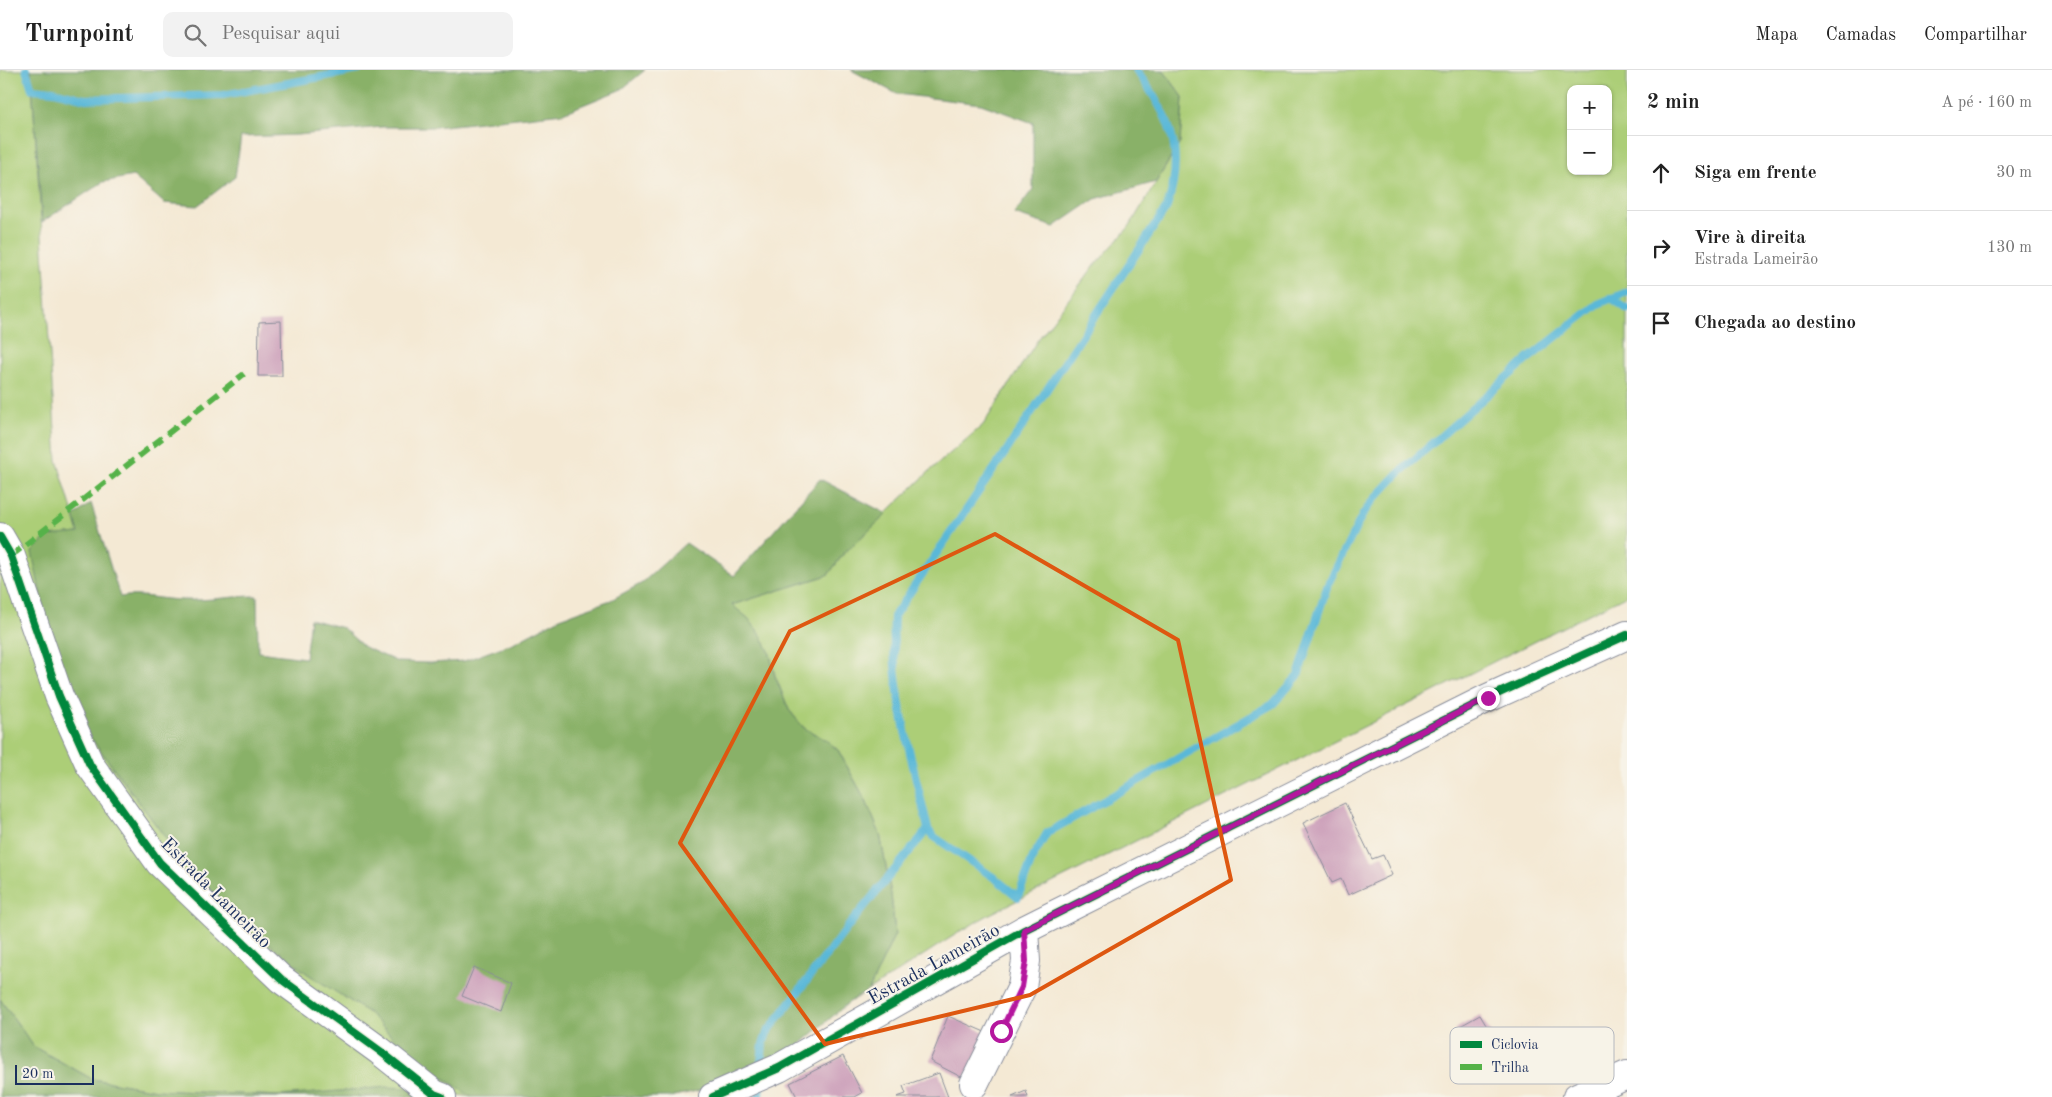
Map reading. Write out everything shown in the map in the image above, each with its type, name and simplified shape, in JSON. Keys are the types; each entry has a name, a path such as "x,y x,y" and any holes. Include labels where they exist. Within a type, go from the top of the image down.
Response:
{"street":[{"name":"Estrada Lameirão","path":"0,537 11,556 59,696 90,765 160,862 281,979 380,1051 434,1094 442,1097"},
{"name":"Estrada Lameirão","path":"713,1097 779,1068 1024,930 1488,698 1627,634"},
{"path":"974,1084 1022,987 1026,961 1024,930"},
{"path":"1577,1097 1614,1086"}],"highlighted area":[{"path":"995,534 1178,640 1231,880 1030,995 825,1044 680,843 790,631"}],"green space":[{"path":"0,70 31,70 57,460 79,533 47,537 82,726 171,845 222,903 308,974 369,1013 406,1051 471,1097 424,1089 279,1096 156,1090 92,1079 34,1047 0,999"},
{"path":"31,70 645,70 622,89 563,113 435,127 382,127 298,135 241,137 235,177 197,206 164,203 133,176 103,182 42,222"},
{"path":"851,70 1163,70 1183,97 1180,143 1156,182 1095,199 1054,227 1014,214 1033,189 1033,123 981,104 897,94"},
{"path":"1163,70 1627,70 1627,595 990,914 869,990 895,934 891,894 880,834 866,801 838,750 826,740 804,728 789,710 775,676 769,651 731,605 828,575 844,553 933,468 983,425 1037,341 1091,270 1129,227 1180,143 1183,97"},
{"path":"820,479 887,514 844,553 828,575 732,605 748,618 761,635 769,651 775,676 789,710 804,728 826,740 838,750 866,801 880,834 891,894 895,934 869,990 848,1003 780,1062 711,1088 670,1097 471,1097 406,1051 369,1013 308,974 277,950 222,903 171,845 82,726 44,611 32,552 47,536 79,533 74,516 91,503 120,597 136,596 192,600 257,596 258,652 305,658 310,619 343,628 364,647 398,662 464,661 513,643 560,618 611,600 642,583 686,543 734,576"},
{"path":"0,999 34,1047 92,1079 156,1090 279,1096 387,1087 424,1089 421,1097 0,1097"}],"building":[{"path":"281,321 282,376 258,376 259,322"},
{"path":"1345,803 1372,859 1383,855 1392,875 1348,895 1341,879 1332,883 1303,823"},
{"path":"474,967 511,983 501,1012 462,996"},
{"path":"1480,1015 1487,1027 1459,1027"},
{"path":"948,1016 987,1033 965,1079 930,1061"},
{"path":"843,1056 862,1093 855,1097 797,1097 790,1083"},
{"path":"939,1073 948,1097 897,1097 906,1094 903,1086"},
{"path":"1026,1091 1028,1097 1012,1097"}],"waterway":[{"path":"26,70 32,89 54,91 85,99 223,95 359,70"},
{"path":"1136,70 1158,103 1166,119 1175,151 1173,186 1167,207 1005,453 894,616 895,670 899,697 909,750 928,829 933,836 996,879 1018,897 1033,857 1047,833 1273,704 1298,676 1328,584 1363,514 1371,503 1398,474 1528,359 1598,304 1627,292"},
{"path":"1611,298 1627,309"},
{"path":"760,1070 763,1045 767,1033 850,924 928,829"},
{"path":"759,1097 760,1082"}],"marked path":[{"path":"11,556 244,374"}],"cycle path":[{"path":"0,537 11,556 59,696 90,765 160,863 281,979 380,1051 434,1094 442,1097"},
{"path":"713,1097 779,1068 1024,930 1488,698 1627,635"}],"route":[{"path":"1001,1031 1022,987 1026,961 1024,930 1488,698"}]}
